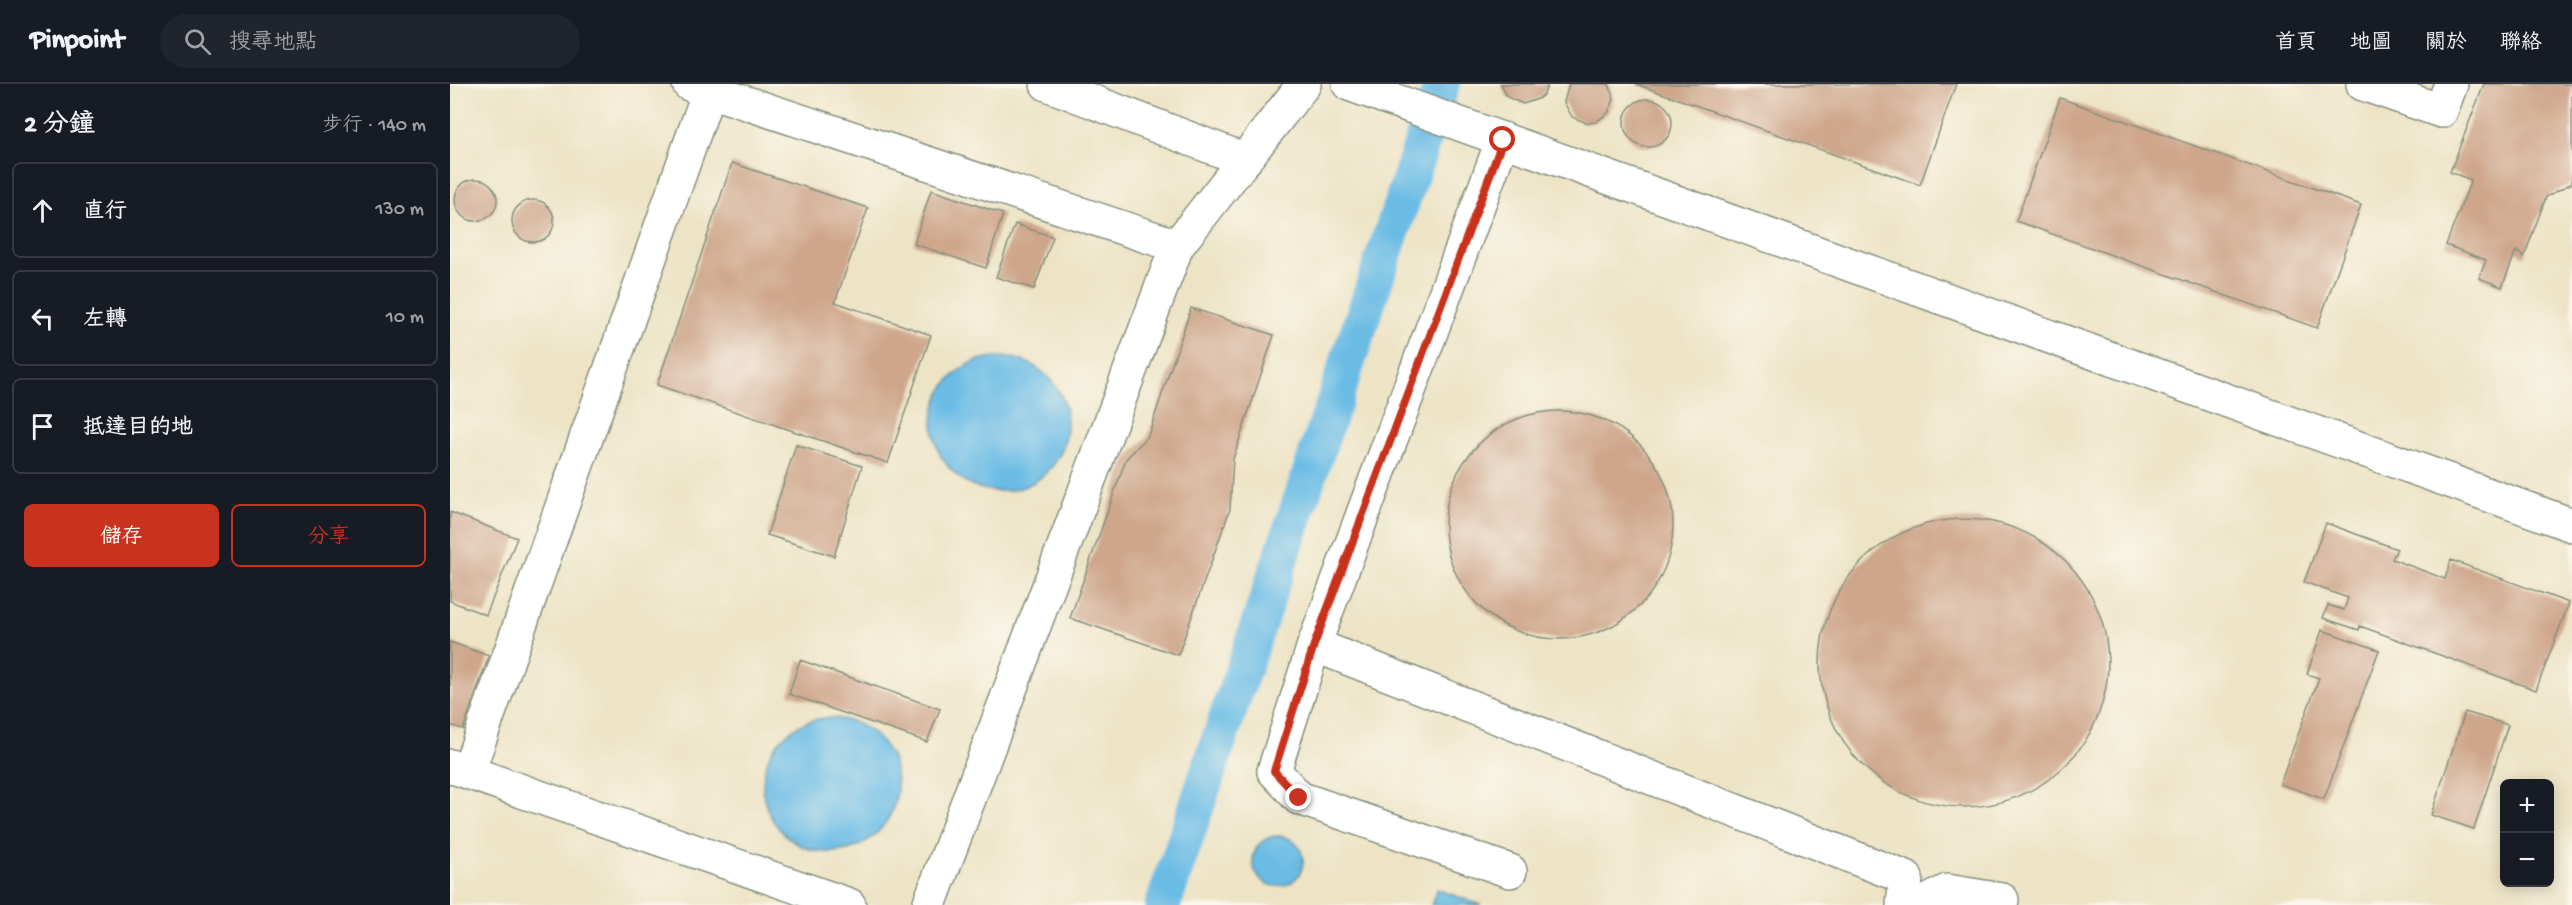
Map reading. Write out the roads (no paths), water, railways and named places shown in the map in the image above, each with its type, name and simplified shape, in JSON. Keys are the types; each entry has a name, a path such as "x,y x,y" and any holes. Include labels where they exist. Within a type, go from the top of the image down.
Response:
{"lane":[{"path":"1047,84 1245,160"},
{"path":"929,905 1177,246 1304,84"},
{"path":"2363,84 2441,111 2451,84"},
{"path":"1355,86 2572,525"},
{"path":"849,905 459,769 699,87 1177,246"},
{"path":"1503,140 1314,645 1274,771 1299,798 1510,871"},
{"path":"1314,645 1906,878 1903,905"},
{"path":"1921,905 1947,891 2002,900"}],"water":[{"path":"1000,357 1026,362 1048,376 1062,398 1067,424 1062,450 1048,472 1026,486 1000,491 974,486 952,472 938,450 933,424 938,398 952,376 974,362"},
{"path":"830,718 856,723 878,737 892,759 897,785 892,811 878,833 856,847 830,852 804,847 782,833 768,811 763,785 768,759 782,737 804,723"},
{"path":"1273,836 1283,836 1296,843 1303,856 1303,866 1296,879 1283,886 1273,886 1264,882 1257,875 1253,866 1253,856 1257,847 1264,840"},
{"path":"1437,889 1481,905 1431,905"}],"waterway":[{"path":"1163,905 1442,84"}]}
